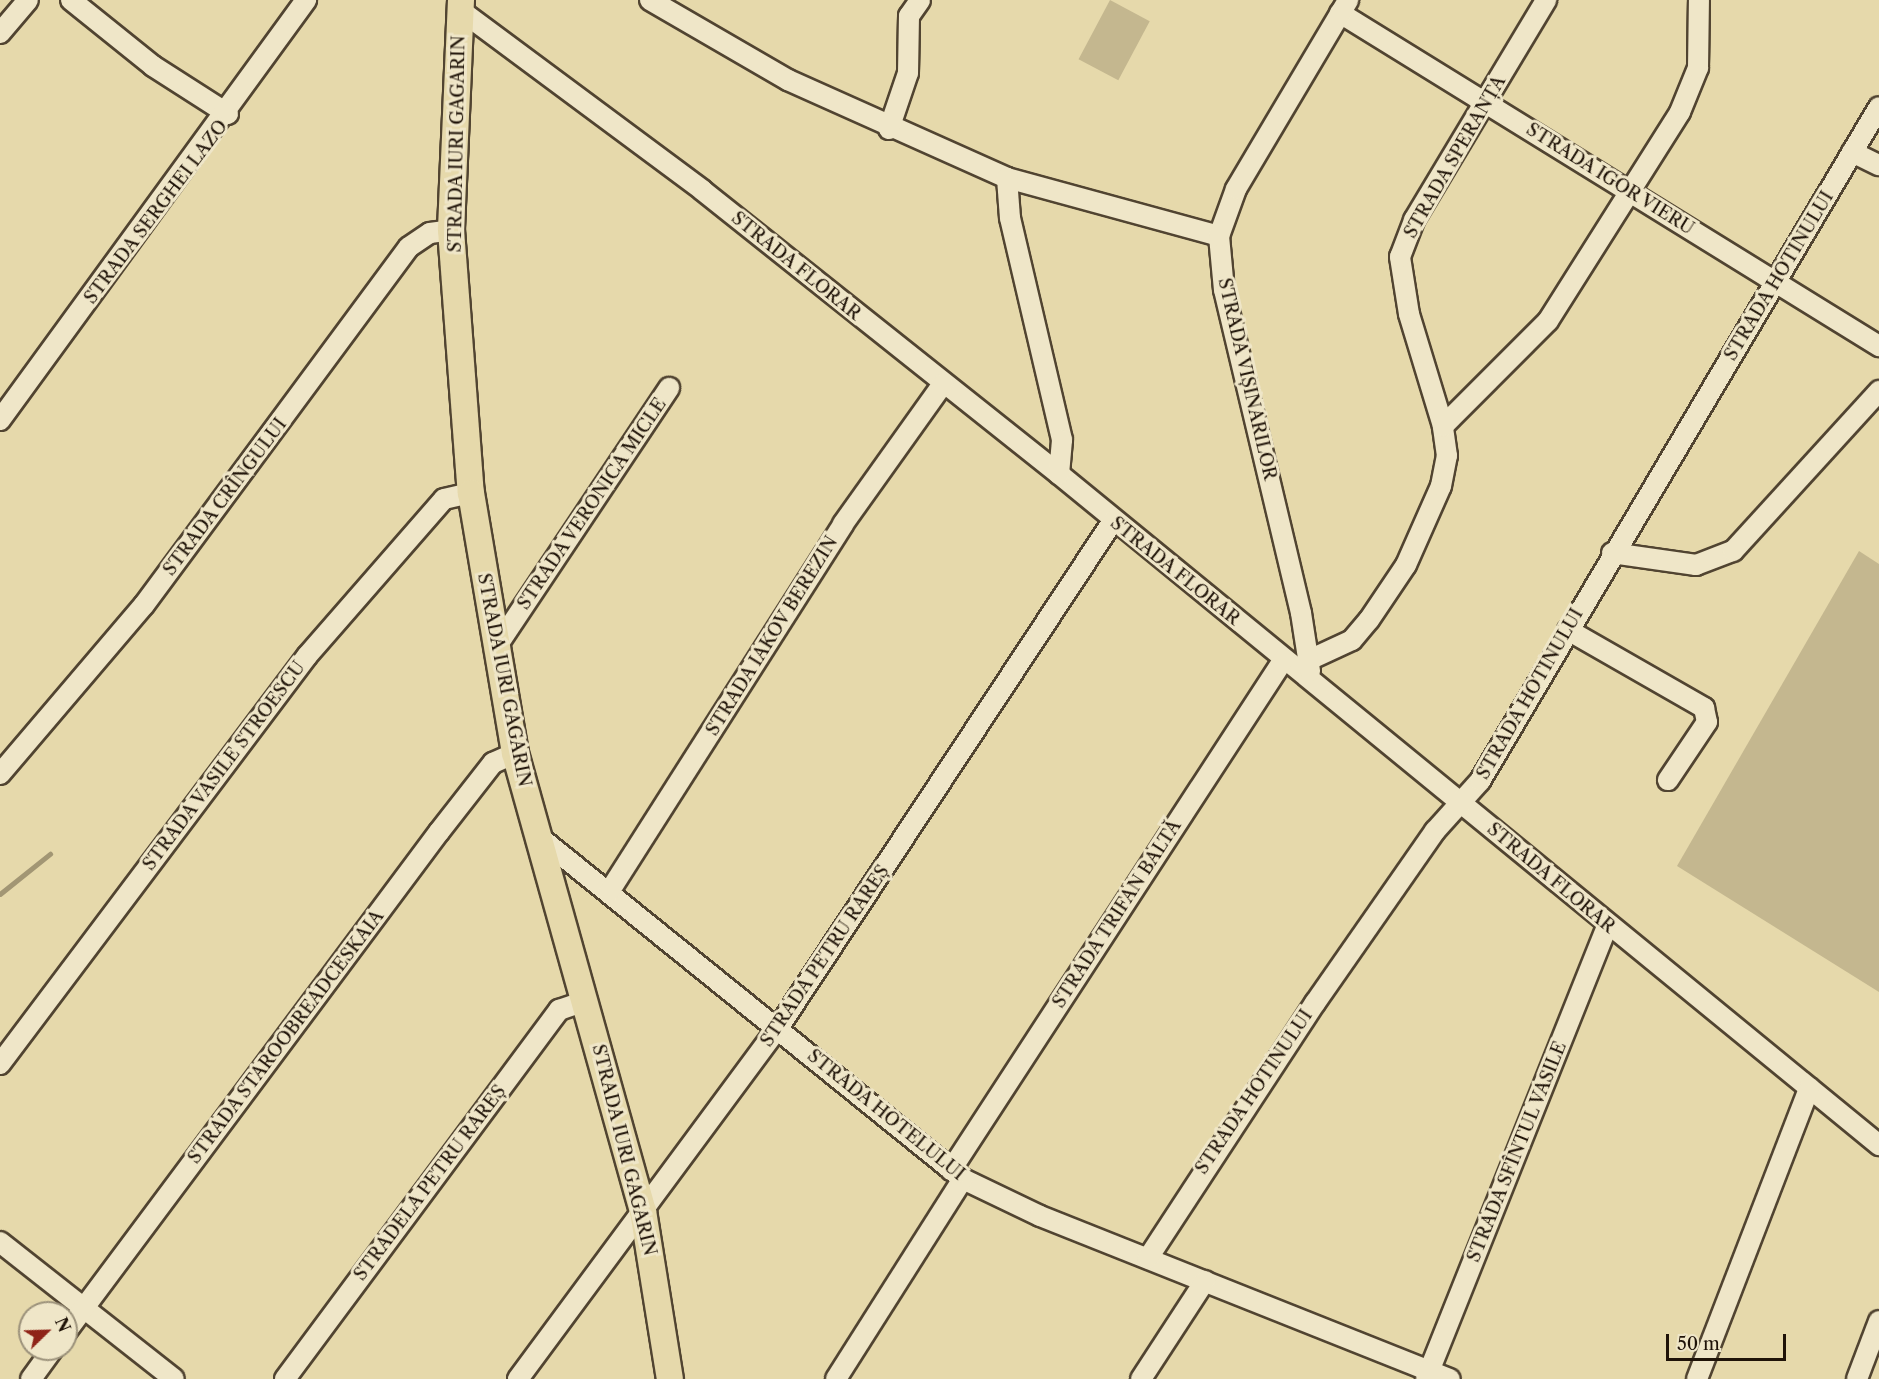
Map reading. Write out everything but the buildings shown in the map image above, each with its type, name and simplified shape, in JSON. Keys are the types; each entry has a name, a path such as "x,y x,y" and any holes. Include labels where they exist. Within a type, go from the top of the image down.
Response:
{"main road":[{"name":"STRADA IURI GAGARIN","path":"461,5 451,230 471,493 495,649 515,753 643,1211 670,1379"}],"street":[{"path":"0,33 28,0"},
{"path":"71,0 153,66 228,114"},
{"name":"STRADA SERGHEI LAZO","path":"0,420 228,114 306,0"},
{"path":"650,0 788,80 889,129 1007,178 1219,236"},
{"path":"889,129 908,73 909,16 920,0"},
{"name":"STRADA SPERANȚA","path":"1310,670 1352,640 1406,565 1441,486 1447,456 1443,426 1409,314 1400,257 1414,220 1546,0"},
{"path":"1443,426 1548,321 1680,112 1698,68 1699,0"},
{"name":"STRADA FLORAR","path":"461,5 702,190 942,384 1059,474 1113,521 1284,658 1310,670 1461,804 1879,1145"},
{"name":"STRADA IGOR VIERU","path":"1344,7 1486,102 1879,346"},
{"name":"STRADA VIȘINARILOR","path":"1310,670 1224,290 1219,236 1236,189 1344,7"},
{"name":"STRADA HOTINULUI","path":"1148,1258 1315,1003 1434,831 1461,804 1569,630 1612,553 1777,281 1879,107"},
{"path":"1852,152 1879,165"},
{"path":"1007,178 1010,218 1062,440 1059,474"},
{"name":"STRADA CRÎNGULUI","path":"0,774 144,605 409,247 430,233 451,230"},
{"name":"STRADA IAKOV BEREZIN","path":"609,892 843,524 942,384"},
{"name":"STRADA VERONICA MICLE","path":"495,649 669,388"},
{"path":"1612,553 1696,565 1733,551 1879,391"},
{"name":"STRADA VASILE STROESCU","path":"0,1064 307,656 444,500 471,493"},
{"name":"STRADA PETRU RAREȘ","path":"518,1379 778,1028 1113,521"},
{"path":"1569,630 1704,708 1707,722 1668,780"},
{"name":"STRADA TRIFAN BALTĂ","path":"836,1379 957,1174 1284,658"},
{"name":"STRADA STAROOBREADCESKAIA","path":"78,1316 439,832 493,763 515,753"},
{"name":"STRADA HOTELULUI","path":"538,836 957,1174 1148,1258 1428,1375 1450,1379"},
{"name":"STRADA SFÎNTUL VASILE","path":"1428,1375 1608,925"},
{"name":"STRADELA PETRU RAREȘ","path":"285,1379 558,1010 585,1001"},
{"path":"1697,1379 1809,1088"},
{"path":"0,1242 174,1379"},
{"path":"1141,1379 1205,1281"},
{"path":"1857,1379 1879,1321"},
{"path":"31,1379 44,1361"}],"shaded area":[{"path":"1110,0 1150,21 1118,80 1079,59"},
{"path":"1859,551 1879,564 1879,992 1677,866"}],"waterway":[{"path":"0,894 50,854"}]}
